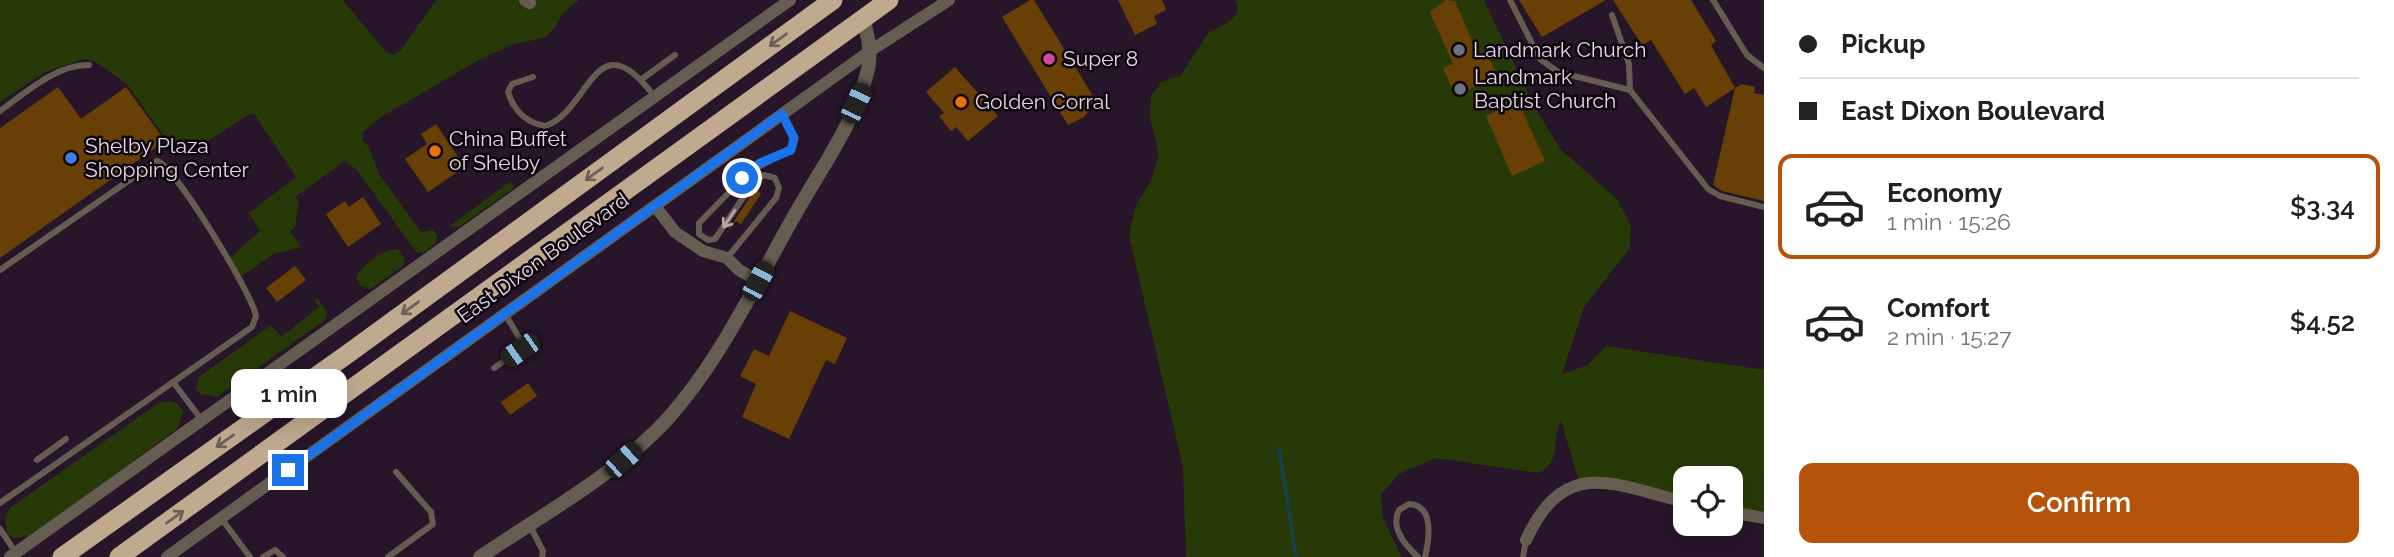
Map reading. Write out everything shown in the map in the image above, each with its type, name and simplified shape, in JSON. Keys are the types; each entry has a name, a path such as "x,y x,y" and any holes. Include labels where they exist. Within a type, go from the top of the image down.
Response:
{"highway":[{"path":"655,167 664,149 828,27 835,17 833,0"},
{"name":"East Dixon Boulevard","path":"62,557 349,353 833,0"},
{"name":"East Dixon Boulevard","path":"120,557 655,167 864,8 889,0"}],"street":[{"path":"15,556 201,419 790,0"},
{"name":"East Dixon Boulevard","path":"167,557 870,51 949,0"},
{"path":"480,557 623,460 656,430 680,403 710,360 758,281 848,120 864,86 870,51 864,8"},
{"path":"655,206 675,233 703,251 727,258 739,270 758,281"},
{"path":"1526,540 1539,512 1559,494 1579,482 1601,481 1673,499"},
{"path":"1743,515 1764,519"}],"lane":[{"path":"1510,0 1540,59 1551,68 1630,90"},
{"path":"1713,0 1747,55 1764,68"},
{"path":"1612,15 1629,64 1630,90 1708,189 1720,196 1764,207"},
{"path":"642,79 675,55"},
{"path":"0,111 38,84 78,66 89,65"},
{"path":"533,77 512,84 508,92 512,106 519,113 534,123 545,125 565,114 595,73 604,67 619,66 642,79 654,96"},
{"path":"727,258 776,198 779,188 775,178 764,174 757,179 715,239 708,240 699,234 699,223 750,171 791,150 794,138 782,114"},
{"path":"0,270 152,162 163,162 220,246 256,316 252,327 0,503"},
{"path":"494,368 523,344 505,314"},
{"path":"173,382 201,419"},
{"path":"37,460 66,439"},
{"path":"387,557 433,524 431,512 396,472"},
{"path":"1419,557 1401,538 1396,525 1399,510 1409,504 1421,508 1427,517 1425,557"},
{"path":"221,518 250,557"},
{"path":"529,524 543,551 542,557"},
{"path":"0,529 15,556"},
{"path":"1523,557 1526,540"},
{"path":"263,557 275,550 283,557"}],"green space":[{"path":"0,0 343,0 386,52 393,55 400,51 436,0 579,0 563,13 554,29 544,38 513,44 479,60 381,117 363,132 362,140 369,147 379,174 421,232 433,230 437,235 436,243 423,253 416,252 357,170 345,161 295,197 299,202 295,227 290,231 301,247 273,254 241,277 230,258 260,231 249,213 296,177 254,114 200,146 187,139 168,142 126,83 94,61 84,59 45,72 0,102"},
{"path":"1236,0 1484,0 1533,104 1560,149 1617,199 1631,226 1630,248 1584,307 1562,374 1588,365 1606,346 1764,370 1764,518 1743,514 1743,466 1673,466 1673,500 1579,482 1561,420 1553,458 1545,469 1537,473 1436,458 1399,474 1381,495 1383,518 1402,557 1186,557 1183,467 1129,236 1135,207 1151,180 1159,155 1150,117 1151,96 1161,82 1181,75 1208,33 1231,21 1238,10"},
{"path":"511,181 514,188 459,227 450,226"},
{"path":"398,249 405,258 403,266 370,289 361,286 356,278 362,268 380,254"},
{"path":"314,299 318,299 327,313 325,320 217,397 200,394 196,389 199,377 271,325 281,337 319,307"},
{"path":"172,401 178,404 183,412 178,428 31,536 15,538 7,534 5,519 10,508 160,402"}],"building":[{"name":"Super 8","path":"1034,0 1096,101 1084,117 1068,125 1002,17"},
{"path":"1118,0 1162,0 1166,10 1154,16 1157,24 1135,35"},
{"path":"1446,0 1455,1 1478,55 1486,51 1498,77 1455,95 1443,68 1453,64 1430,12"},
{"path":"1519,0 1606,0 1542,37"},
{"path":"1613,0 1691,0 1716,41 1711,45 1735,88 1706,107 1694,88 1685,94 1651,40 1642,45"},
{"name":"Golden Corral","path":"955,67 998,116 968,141 956,127 951,131 939,116 944,113 926,92"},
{"path":"1742,84 1755,87 1754,93 1764,95 1764,201 1722,191 1713,185 1735,88"},
{"name":"Shelby Plaza Shopping Center","path":"58,87 81,119 126,87 165,141 0,258 0,128"},
{"path":"1518,101 1545,161 1512,176 1486,116"},
{"name":"China Buffet of Shelby","path":"436,124 465,167 428,192 405,159 427,144 421,134"},
{"path":"756,188 761,194 741,224 736,221 725,235"},
{"path":"363,197 381,224 348,247 326,214 345,201 349,207"},
{"path":"295,266 306,280 277,302 266,288"},
{"path":"790,311 847,338 835,364 826,360 789,439 742,417 756,384 740,376 754,349 769,356"},
{"path":"528,383 537,396 510,415 501,402"}],"waterway":[{"path":"1279,448 1296,557"}],"place":[{"name":"Landmark Church","path":"1459,50"},
{"name":"Super 8","path":"1049,59"},
{"name":"Landmark Baptist Church","path":"1460,89"},
{"name":"Golden Corral","path":"961,102"},
{"name":"China Buffet of Shelby","path":"435,151"},
{"name":"Shelby Plaza Shopping Center","path":"71,158"}],"route":[{"path":"288,470 782,114 794,138 791,150 760,163 742,178"}]}
